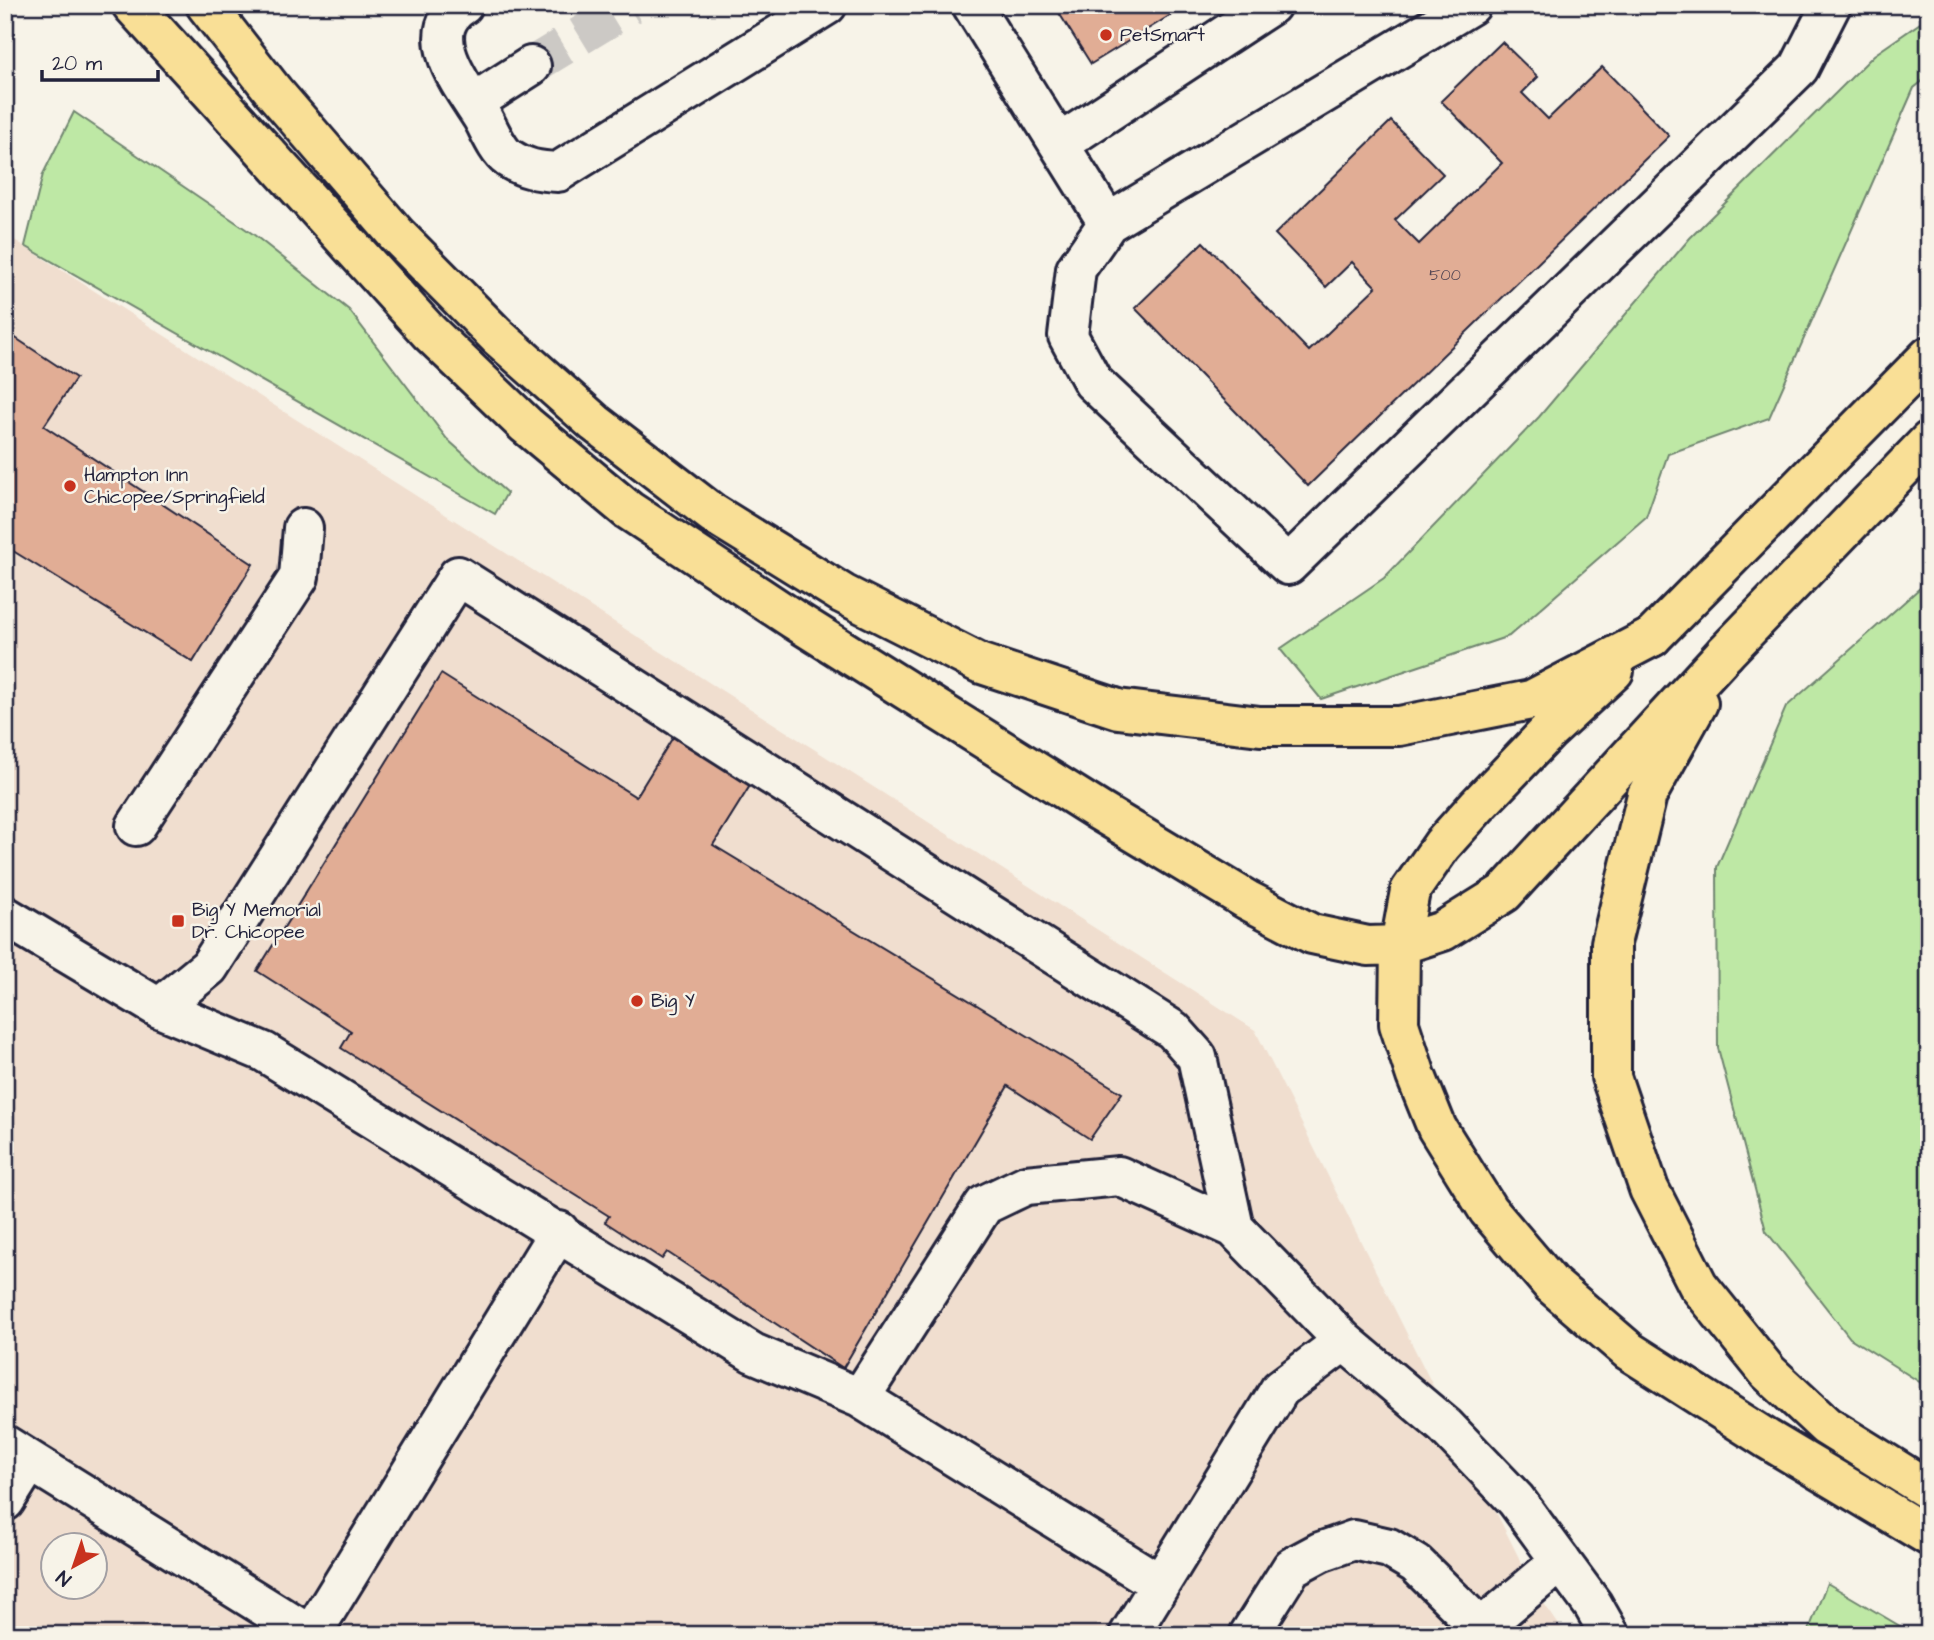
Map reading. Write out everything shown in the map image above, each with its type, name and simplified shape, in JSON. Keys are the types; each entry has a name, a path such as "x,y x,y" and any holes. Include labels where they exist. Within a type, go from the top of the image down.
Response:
{"main road":[{"path":"118,5 165,43"},
{"path":"132,5 429,332 526,425 628,510 804,626 1247,900 1312,934 1368,946 1400,946 1443,931 1504,893 1725,653 1929,441"},
{"path":"206,5 274,92 397,235 497,335 595,423 712,513 843,594 979,663 1118,709 1260,726 1399,726 1531,700 1652,637"},
{"path":"1929,356 1652,637 1549,731 1442,845 1410,891 1400,946 1399,1024 1437,1128 1488,1210 1551,1284 1629,1351 1767,1439 1929,1536"},
{"path":"1725,653 1647,795 1611,943 1611,1077 1648,1188 1698,1284 1768,1371 1826,1426 1929,1490"}],"lane":[{"path":"463,5 456,10 443,34 449,64 506,156 533,171 558,172 827,5"},
{"path":"972,5 1108,223"},
{"path":"1059,144 1271,5"},
{"path":"1471,5 1108,223 1076,269 1068,336 1093,382 1288,565 1799,68 1831,5"},
{"path":"473,103 531,66"},
{"path":"136,826 299,577 303,528"},
{"path":"159,1008 209,967 458,576 1173,1030 1197,1057 1234,1228"},
{"path":"5,915 159,1008 264,1052 559,1231 753,1353 860,1398 1160,1584"},
{"path":"860,1398 984,1205 1026,1185 1119,1176 1234,1228 1344,1340 1445,1426 1516,1500 1593,1605 1610,1635"},
{"path":"5,1501 18,1453 310,1635 559,1231"},
{"path":"1129,1635 1280,1389 1344,1340"},
{"path":"1249,1635 1292,1567 1320,1552 1354,1540 1389,1548 1416,1564 1486,1633 1494,1617 1561,1561"}],"shaded area":[{"path":"5,234 1255,1030 1536,1592 1566,1635 5,1635"}],"green space":[{"path":"1929,17 1929,76 1914,88 1769,418 1668,454 1646,517 1509,636 1321,699 1280,649 1384,578 1539,417 1690,238 1874,55"},
{"path":"74,112 253,234 349,310 447,439 507,493 495,514 25,246 43,174"},
{"path":"1929,580 1929,1388 1850,1338 1766,1231 1718,1048 1717,867 1786,707"},
{"path":"1827,1583 1915,1635 1807,1635"}],"building":[{"name":"PetSmart","path":"1054,5 1187,5 1091,64"},
{"path":"1502,42 1538,77 1522,93 1548,119 1602,67 1669,136 1308,486 1135,308 1203,242 1309,351 1376,287 1352,262 1326,287 1275,234 1391,121 1443,174 1395,220 1419,244 1502,163 1441,101"},
{"name":"Hampton Inn Chicopee/Springfield","path":"5,331 76,378 44,426 253,564 193,662 5,546"},
{"name":"Big Y","path":"441,674 636,797 673,737 751,784 713,845 1122,1093 1090,1139 1008,1086 843,1368 667,1252 662,1259 605,1222 609,1216 341,1048 351,1031 257,971"}],"tunnel":[{"path":"531,66 631,5"}],"place":[{"name":"PetSmart","path":"1106,35"},
{"name":"Hampton Inn Chicopee/Springfield","path":"70,486"},
{"name":"Big Y Memorial Dr. Chicopee","path":"178,921"},
{"name":"Big Y","path":"637,1001"}]}
